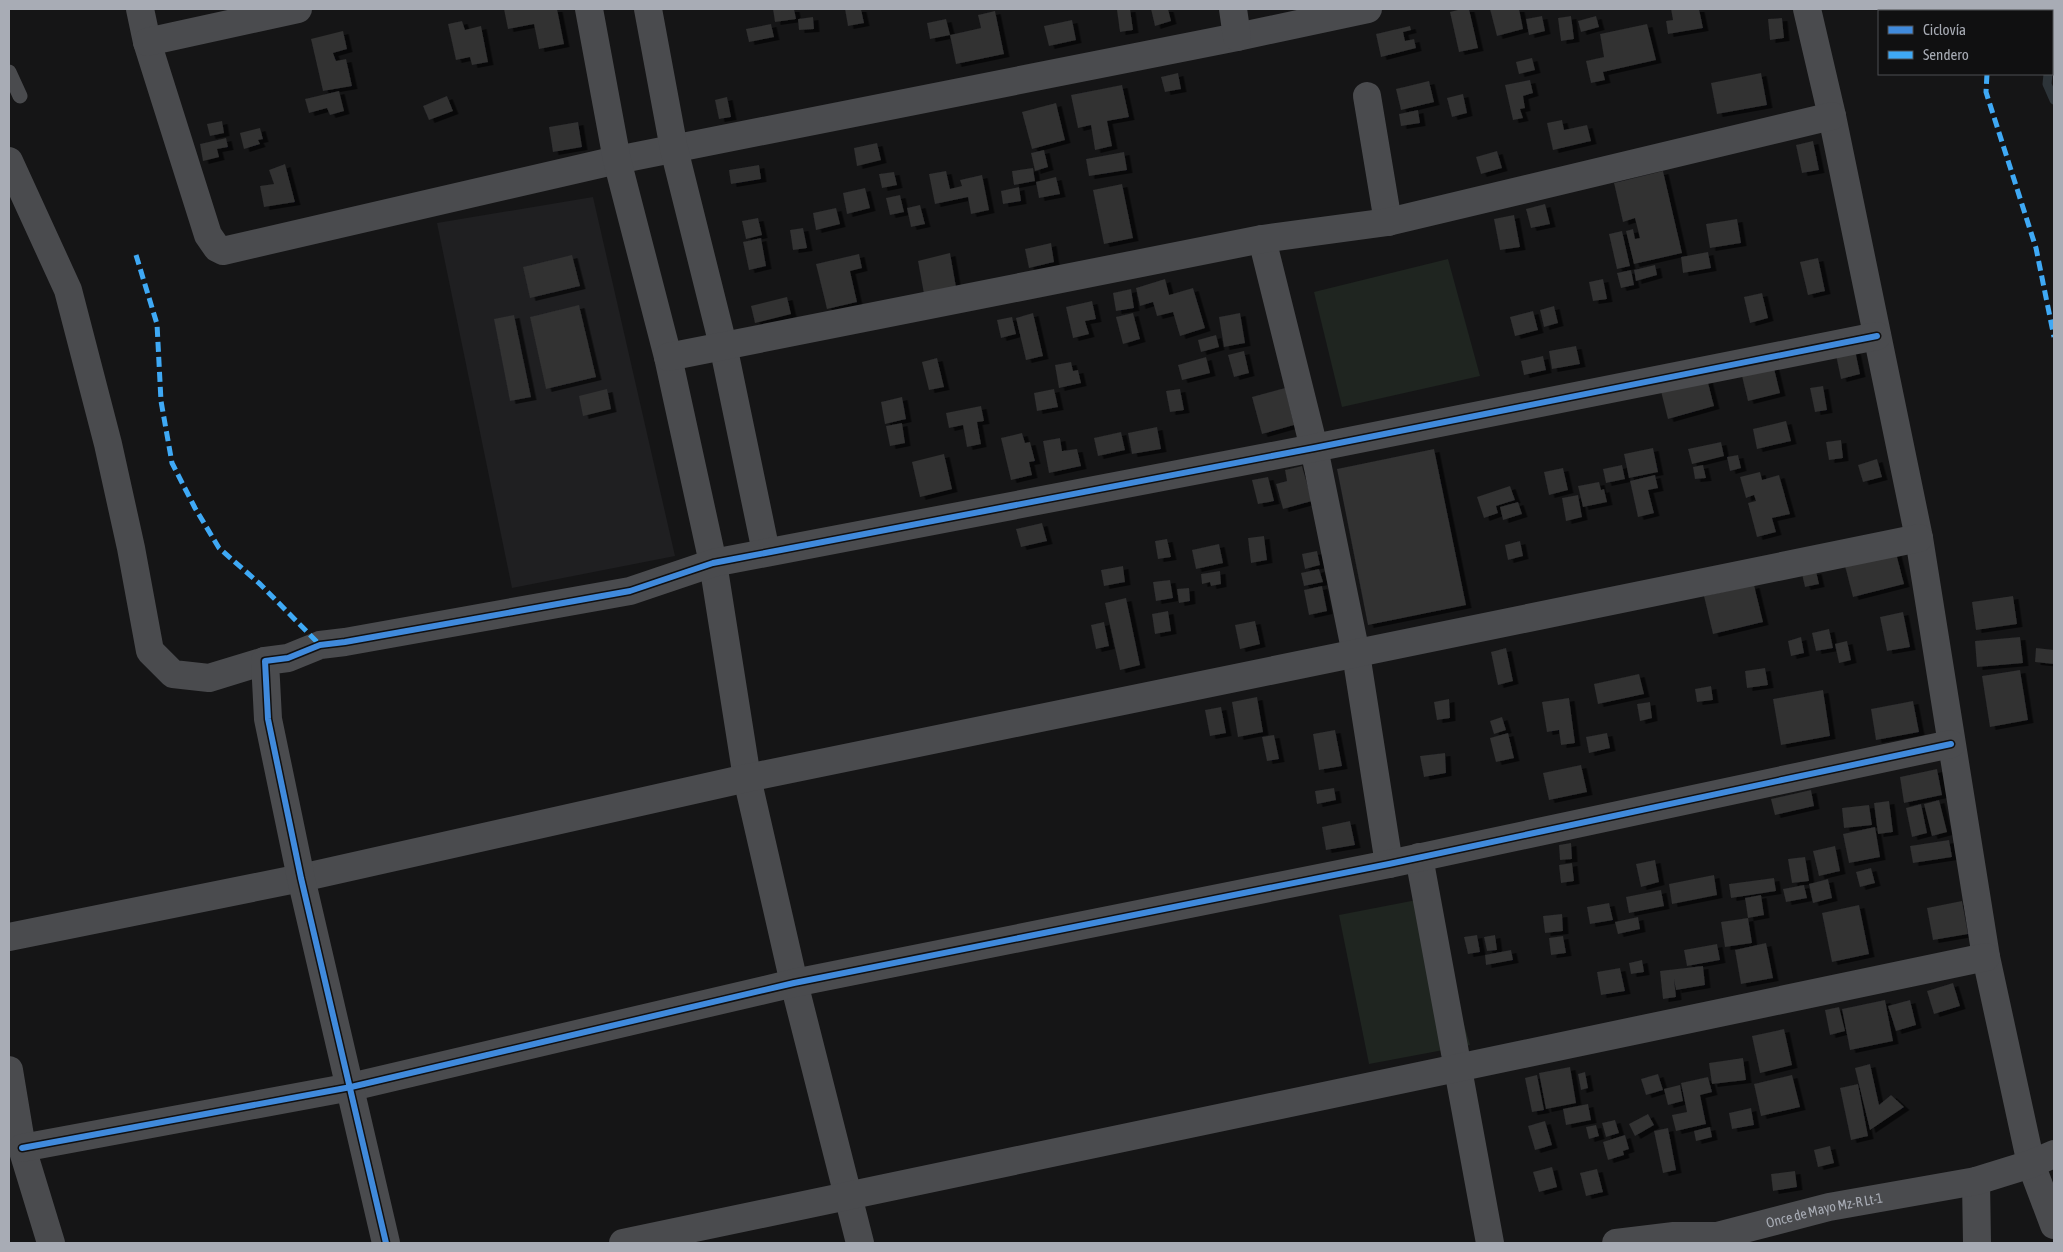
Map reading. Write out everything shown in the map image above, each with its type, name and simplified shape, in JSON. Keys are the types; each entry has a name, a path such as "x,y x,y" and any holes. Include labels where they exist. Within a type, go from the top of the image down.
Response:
{"street":[{"path":"140,9 147,42 208,235 217,248 223,251 617,160 1237,37 1361,10"},
{"path":"147,42 298,9"},
{"path":"589,9 617,160 668,357 713,563 747,778 794,983 860,1243"},
{"path":"648,9 674,149 723,345 766,552"},
{"path":"1233,9 1237,37"},
{"path":"1807,9 1832,116 1919,538 1986,957 2043,1159 2054,1224"},
{"path":"1367,96 1388,222"},
{"path":"668,357 1262,239 1388,222 1832,116"},
{"path":"9,161 68,290 110,453 131,548 150,651 173,674 209,678 265,661 288,658 320,644 345,642 630,591 713,563 766,552 1314,448 1877,336"},
{"path":"1262,239 1314,448 1356,654 1389,864"},
{"path":"9,937 300,878 747,778 1919,538"},
{"path":"265,661 268,719 300,878 351,1087 386,1243"},
{"path":"22,1148 351,1087 794,983 1389,864 1951,744"},
{"path":"1420,857 1490,1243"},
{"path":"623,1243 848,1198 1457,1067 1986,957"},
{"path":"9,1070 22,1148 51,1243"},
{"name":"Once de Mayo Mz-R Lt-1","path":"1616,1243 1674,1236 1721,1240 1829,1207 1976,1181 2043,1159"},
{"path":"1976,1181 1978,1243"}],"lane":[{"path":"9,72 20,96"}],"shaded area":[{"path":"593,197 675,556 512,588 437,223"},
{"path":"1448,259 1480,376 1342,407 1314,292"},
{"path":"1427,898 1470,1045 1369,1064 1339,915"}],"building":[{"path":"504,9 557,9 564,44 539,49 534,24 508,29"},
{"path":"773,9 794,9 796,19 775,22"},
{"path":"845,9 861,9 864,23 848,26"},
{"path":"1130,9 1133,30 1120,32 1117,10"},
{"path":"1151,9 1168,9 1171,21 1155,26"},
{"path":"1469,9 1478,48 1459,52 1450,12"},
{"path":"1490,9 1519,9 1523,29 1497,36"},
{"path":"1671,9 1699,9 1703,28 1668,34 1666,21 1673,20"},
{"path":"995,11 1004,54 956,64 950,35 981,28 978,15"},
{"path":"1542,16 1545,31 1529,35 1526,19"},
{"path":"1571,16 1574,39 1561,41 1558,18"},
{"path":"1596,16 1599,27 1581,32 1578,21"},
{"path":"813,17 814,29 799,30 798,19"},
{"path":"1782,18 1784,38 1770,40 1768,19"},
{"path":"946,19 950,35 930,39 927,23"},
{"path":"1072,20 1076,40 1049,46 1044,26"},
{"path":"462,21 465,30 481,26 488,62 472,65 470,57 456,60 448,24"},
{"path":"771,24 774,37 749,42 746,29"},
{"path":"1647,24 1656,60 1603,72 1605,80 1591,83 1586,61 1604,57 1600,34"},
{"path":"1410,26 1411,30 1403,32 1405,41 1414,39 1416,48 1381,57 1376,34"},
{"path":"343,31 347,49 333,53 336,61 346,59 352,86 323,91 311,39"},
{"path":"1532,58 1535,70 1519,74 1516,62"},
{"path":"1178,73 1181,89 1165,92 1161,77"},
{"path":"1761,73 1767,105 1717,114 1711,83"},
{"path":"1530,80 1533,93 1523,96 1525,108 1520,109 1523,118 1513,120 1505,85"},
{"path":"1429,81 1434,102 1401,110 1396,89"},
{"path":"1122,85 1129,117 1107,121 1112,146 1095,150 1091,125 1078,128 1071,95"},
{"path":"339,91 344,111 330,115 327,108 309,113 305,99"},
{"path":"1463,94 1467,113 1452,117 1447,98"},
{"path":"447,96 453,111 429,120 423,106"},
{"path":"727,97 731,117 719,119 715,100"},
{"path":"1056,103 1065,140 1032,149 1022,112"},
{"path":"1418,110 1420,123 1401,126 1399,114"},
{"path":"1562,120 1564,130 1587,125 1591,141 1553,150 1547,123"},
{"path":"222,121 224,133 210,136 207,124"},
{"path":"578,122 582,147 553,152 549,127"},
{"path":"260,128 263,139 258,140 260,144 244,149 240,133"},
{"path":"226,138 228,147 217,149 219,157 203,161 200,144"},
{"path":"1813,141 1819,170 1802,173 1796,145"},
{"path":"877,143 881,160 857,166 854,148"},
{"path":"1044,150 1048,167 1035,171 1031,153"},
{"path":"1497,151 1502,168 1481,174 1476,157"},
{"path":"1124,152 1127,170 1089,176 1086,159"},
{"path":"285,164 295,202 264,207 260,186 274,184 269,170"},
{"path":"759,165 761,179 731,184 729,170"},
{"path":"1033,168 1035,181 1014,185 1012,171"},
{"path":"946,171 950,189 962,186 960,180 982,175 989,210 971,214 968,197 935,204 929,174"},
{"path":"1663,171 1682,253 1634,264 1626,231 1633,229 1635,239 1640,238 1635,218 1623,222 1614,183"},
{"path":"894,172 897,185 882,188 879,174"},
{"path":"1056,177 1060,194 1039,198 1036,182"},
{"path":"1122,184 1133,238 1104,244 1093,190"},
{"path":"1019,187 1021,201 1003,204 1001,191"},
{"path":"865,188 870,208 847,214 843,193"},
{"path":"900,195 904,212 890,215 886,198"},
{"path":"1545,204 1550,224 1531,228 1526,209"},
{"path":"920,205 925,224 911,227 907,208"},
{"path":"836,208 840,224 816,230 813,213"},
{"path":"1514,215 1520,247 1500,250 1494,219"},
{"path":"758,218 762,235 746,239 742,221"},
{"path":"1737,219 1741,243 1710,248 1706,224"},
{"path":"803,228 807,248 793,250 790,230"},
{"path":"1622,231 1630,266 1617,269 1609,234"},
{"path":"761,238 766,266 749,270 743,242"},
{"path":"1051,243 1054,262 1029,268 1025,249"},
{"path":"1708,252 1711,268 1683,273 1681,257"},
{"path":"950,253 956,287 924,294 918,261"},
{"path":"859,254 862,268 850,271 857,302 827,309 816,264"},
{"path":"572,255 580,286 530,298 523,267"},
{"path":"1818,258 1825,291 1808,295 1800,262"},
{"path":"1655,265 1657,275 1636,281 1634,270"},
{"path":"1631,270 1634,285 1621,288 1617,273"},
{"path":"1165,279 1169,295 1193,288 1205,328 1180,336 1173,312 1157,316 1153,302 1140,306 1136,288"},
{"path":"1603,279 1607,299 1593,301 1589,282"},
{"path":"1131,289 1134,308 1116,311 1113,293"},
{"path":"1762,293 1768,318 1750,323 1744,297"},
{"path":"787,297 791,314 755,323 751,306"},
{"path":"1092,301 1096,319 1085,321 1089,334 1073,338 1066,307"},
{"path":"579,305 596,377 546,389 530,317"},
{"path":"1554,306 1558,323 1544,327 1540,310"},
{"path":"1533,311 1538,330 1515,336 1510,317"},
{"path":"1033,313 1043,356 1026,360 1016,318"},
{"path":"1133,313 1140,339 1123,344 1116,317"},
{"path":"1240,313 1245,343 1224,347 1219,317"},
{"path":"514,315 531,397 510,401 494,319"},
{"path":"1012,317 1016,334 1001,338 997,320"},
{"path":"1216,335 1219,347 1201,352 1198,340"},
{"path":"1576,346 1580,364 1552,369 1549,351"},
{"path":"1855,350 1860,374 1841,379 1836,355"},
{"path":"1244,351 1249,373 1234,377 1228,355"},
{"path":"1543,356 1546,370 1524,375 1521,361"},
{"path":"1206,357 1210,373 1182,380 1178,365"},
{"path":"937,358 944,387 929,390 922,362"},
{"path":"1071,362 1073,371 1078,370 1081,383 1059,388 1055,365"},
{"path":"1773,364 1780,393 1748,401 1741,372"},
{"path":"1706,375 1714,406 1668,419 1660,387"},
{"path":"1823,386 1827,410 1815,412 1810,388"},
{"path":"1285,388 1294,425 1262,434 1252,397"},
{"path":"607,389 611,409 583,416 579,396"},
{"path":"1054,389 1058,407 1037,411 1034,393"},
{"path":"1180,389 1184,410 1170,412 1166,391"},
{"path":"902,397 906,419 885,424 881,402"},
{"path":"981,406 984,421 977,422 981,444 967,447 963,425 949,428 946,413"},
{"path":"1786,421 1791,441 1757,449 1753,429"},
{"path":"902,423 905,443 890,446 886,426"},
{"path":"1157,427 1161,449 1132,454 1128,433"},
{"path":"1121,432 1125,450 1098,456 1094,438"},
{"path":"1022,433 1025,443 1030,442 1035,461 1029,462 1032,475 1011,480 1001,438"},
{"path":"1060,438 1062,451 1077,449 1081,466 1049,473 1043,441"},
{"path":"1841,440 1843,458 1829,460 1826,442"},
{"path":"1721,442 1724,456 1692,464 1688,449"},
{"path":"1653,448 1658,472 1629,478 1624,454"},
{"path":"1434,449 1466,605 1368,625 1337,469"},
{"path":"944,454 952,489 920,497 912,462"},
{"path":"1738,455 1741,468 1730,471 1727,457"},
{"path":"1877,459 1882,477 1863,482 1858,465"},
{"path":"1622,465 1625,479 1606,483 1603,469"},
{"path":"1703,465 1706,478 1695,479 1693,467"},
{"path":"1302,466 1312,501 1283,509 1276,484 1287,481 1285,470"},
{"path":"1563,468 1568,490 1549,495 1544,472"},
{"path":"1760,472 1762,480 1779,475 1790,514 1772,518 1776,532 1757,537 1748,503 1756,501 1754,495 1746,498 1740,477"},
{"path":"1655,475 1658,488 1648,490 1654,513 1638,517 1630,481"},
{"path":"1268,477 1274,501 1258,504 1252,480"},
{"path":"1599,482 1601,490 1604,489 1607,502 1583,507 1578,486"},
{"path":"1510,486 1515,500 1496,506 1498,513 1484,518 1477,497"},
{"path":"1578,495 1582,517 1566,521 1562,498"},
{"path":"1518,502 1522,514 1503,520 1500,507"},
{"path":"1042,523 1047,541 1021,547 1016,529"},
{"path":"1264,536 1267,560 1251,563 1248,538"},
{"path":"1167,539 1171,557 1158,559 1155,541"},
{"path":"1520,541 1523,556 1508,560 1505,545"},
{"path":"1219,544 1223,563 1196,569 1192,550"},
{"path":"1317,551 1320,565 1305,569 1302,554"},
{"path":"1896,553 1904,584 1853,597 1845,566"},
{"path":"1123,566 1125,582 1104,586 1101,570"},
{"path":"1319,569 1323,582 1304,586 1301,573"},
{"path":"1220,571 1221,584 1211,586 1210,582 1202,584 1201,574"},
{"path":"1816,571 1819,584 1805,587 1802,574"},
{"path":"1170,580 1173,598 1156,601 1153,582"},
{"path":"1754,585 1763,622 1713,634 1704,596"},
{"path":"1322,586 1327,611 1309,615 1304,590"},
{"path":"1189,588 1190,601 1179,603 1177,589"},
{"path":"2013,596 2017,624 1976,630 1972,602"},
{"path":"1126,598 1140,665 1120,670 1105,603"},
{"path":"1168,611 1171,631 1155,634 1152,614"},
{"path":"1903,612 1910,647 1887,651 1880,617"},
{"path":"1255,621 1260,644 1240,649 1235,625"},
{"path":"1104,622 1109,646 1096,649 1091,625"},
{"path":"1829,629 1833,648 1816,651 1812,633"},
{"path":"1801,637 1804,653 1791,656 1788,641"},
{"path":"2020,637 2023,663 1977,667 1975,641"},
{"path":"1847,641 1851,660 1839,663 1835,644"},
{"path":"1506,648 1513,681 1498,685 1491,652"},
{"path":"2036,648 2054,650 2054,664 2035,662"},
{"path":"1765,668 1768,685 1747,688 1745,671"},
{"path":"2020,670 2028,720 1990,727 1982,676"},
{"path":"1639,674 1644,694 1598,704 1594,684"},
{"path":"1711,686 1713,700 1697,702 1695,689"},
{"path":"1823,690 1830,736 1781,745 1773,699"},
{"path":"1257,697 1263,732 1238,737 1232,702"},
{"path":"1569,698 1575,743 1561,745 1559,730 1547,732 1542,702"},
{"path":"1449,699 1450,718 1437,720 1434,702"},
{"path":"1913,701 1919,732 1876,740 1871,709"},
{"path":"1650,702 1652,718 1640,721 1637,704"},
{"path":"1221,707 1226,733 1210,736 1205,710"},
{"path":"1502,717 1506,730 1494,734 1490,721"},
{"path":"1335,730 1342,766 1319,770 1313,734"},
{"path":"1508,733 1514,758 1496,762 1490,738"},
{"path":"1607,733 1610,748 1589,753 1586,737"},
{"path":"1274,735 1279,759 1267,761 1262,737"},
{"path":"1445,753 1446,773 1424,777 1420,756"},
{"path":"1581,765 1587,792 1549,800 1543,773"},
{"path":"1937,769 1942,795 1904,803 1900,777"},
{"path":"1334,788 1336,800 1317,804 1315,791"},
{"path":"1811,790 1814,806 1775,815 1771,799"},
{"path":"1939,800 1947,832 1932,836 1924,804"},
{"path":"1889,801 1893,832 1878,834 1874,803"},
{"path":"1921,804 1927,833 1912,837 1906,808"},
{"path":"1869,805 1872,825 1844,828 1842,808"},
{"path":"1350,821 1355,845 1326,850 1322,827"},
{"path":"1875,827 1880,857 1849,863 1843,834"},
{"path":"1949,840 1952,857 1913,863 1910,846"},
{"path":"1571,843 1572,859 1560,860 1559,845"},
{"path":"1835,846 1840,871 1819,876 1813,851"},
{"path":"1805,857 1809,881 1792,883 1788,859"},
{"path":"1655,860 1659,882 1641,887 1636,864"},
{"path":"1572,863 1574,881 1561,883 1559,865"},
{"path":"1871,868 1875,883 1860,887 1856,872"},
{"path":"1714,875 1717,895 1672,904 1669,884"},
{"path":"1774,878 1776,891 1731,898 1729,884"},
{"path":"1828,879 1832,898 1813,903 1809,884"},
{"path":"1804,885 1807,898 1786,902 1783,889"},
{"path":"1661,890 1664,906 1629,913 1626,897"},
{"path":"1761,895 1764,915 1748,918 1745,898"},
{"path":"1962,901 1968,934 1933,940 1927,908"},
{"path":"1609,903 1613,920 1590,924 1587,907"},
{"path":"1859,905 1869,954 1832,962 1822,913"},
{"path":"1562,914 1563,931 1545,933 1543,916"},
{"path":"1638,917 1640,929 1618,934 1615,922"},
{"path":"1748,918 1752,943 1725,947 1721,922"},
{"path":"1477,935 1480,952 1468,954 1464,937"},
{"path":"1495,935 1497,950 1487,951 1484,937"},
{"path":"1563,936 1566,953 1551,955 1549,938"},
{"path":"1766,943 1773,978 1741,984 1735,950"},
{"path":"1717,944 1720,960 1687,966 1684,950"},
{"path":"1511,950 1513,960 1486,965 1485,955"},
{"path":"1642,960 1644,972 1631,974 1629,963"},
{"path":"1703,966 1705,985 1676,990 1674,979 1676,997 1663,999 1660,971"},
{"path":"1620,968 1625,991 1601,995 1597,972"},
{"path":"1953,983 1960,1006 1934,1014 1927,991"},
{"path":"1885,1000 1893,1041 1850,1050 1842,1009"},
{"path":"1910,1000 1916,1025 1896,1031 1888,1006"},
{"path":"1839,1007 1845,1031 1830,1035 1825,1010"},
{"path":"1784,1029 1792,1065 1760,1073 1752,1036"},
{"path":"1743,1058 1746,1080 1712,1084 1709,1063"},
{"path":"1870,1064 1879,1105 1891,1095 1904,1107 1870,1130 1855,1068"},
{"path":"1570,1067 1576,1103 1546,1109 1539,1073"},
{"path":"1585,1072 1588,1088 1581,1090 1578,1074"},
{"path":"1658,1074 1663,1090 1646,1095 1641,1079"},
{"path":"1537,1075 1544,1110 1532,1112 1525,1078"},
{"path":"1792,1075 1800,1107 1761,1116 1754,1084"},
{"path":"1708,1077 1712,1092 1700,1095 1706,1124 1676,1131 1672,1115 1687,1112 1681,1083"},
{"path":"1858,1084 1868,1136 1851,1140 1840,1088"},
{"path":"1680,1085 1683,1101 1668,1105 1664,1089"},
{"path":"1588,1104 1591,1120 1566,1125 1563,1109"},
{"path":"1751,1108 1754,1125 1732,1129 1729,1113"},
{"path":"1648,1114 1654,1125 1635,1136 1629,1124"},
{"path":"1615,1120 1619,1133 1606,1137 1602,1123"},
{"path":"1545,1121 1552,1145 1535,1150 1528,1126"},
{"path":"1596,1125 1599,1136 1589,1139 1586,1127"},
{"path":"1710,1127 1712,1137 1696,1141 1694,1131"},
{"path":"1668,1128 1676,1170 1663,1173 1654,1131"},
{"path":"1625,1135 1629,1149 1623,1151 1624,1155 1608,1160 1603,1142"},
{"path":"1830,1146 1834,1163 1818,1167 1814,1150"},
{"path":"1552,1167 1557,1187 1539,1192 1533,1172"},
{"path":"1597,1169 1603,1192 1586,1196 1580,1173"},
{"path":"1795,1171 1797,1187 1773,1191 1771,1174"}],"waterway":[{"path":"2048,75 2047,84 2054,100"}],"marked path":[{"path":"1987,75 1986,92 2036,248 2054,337"},
{"path":"136,255 157,324 161,401 172,463 195,508 219,548 260,584 320,645"}],"cycle path":[{"path":"386,1243 301,878 268,719 265,661 288,658 320,645 630,591 713,563 1314,448 1877,336"},
{"path":"22,1148 351,1087 794,983 1389,864 1951,744"}]}
